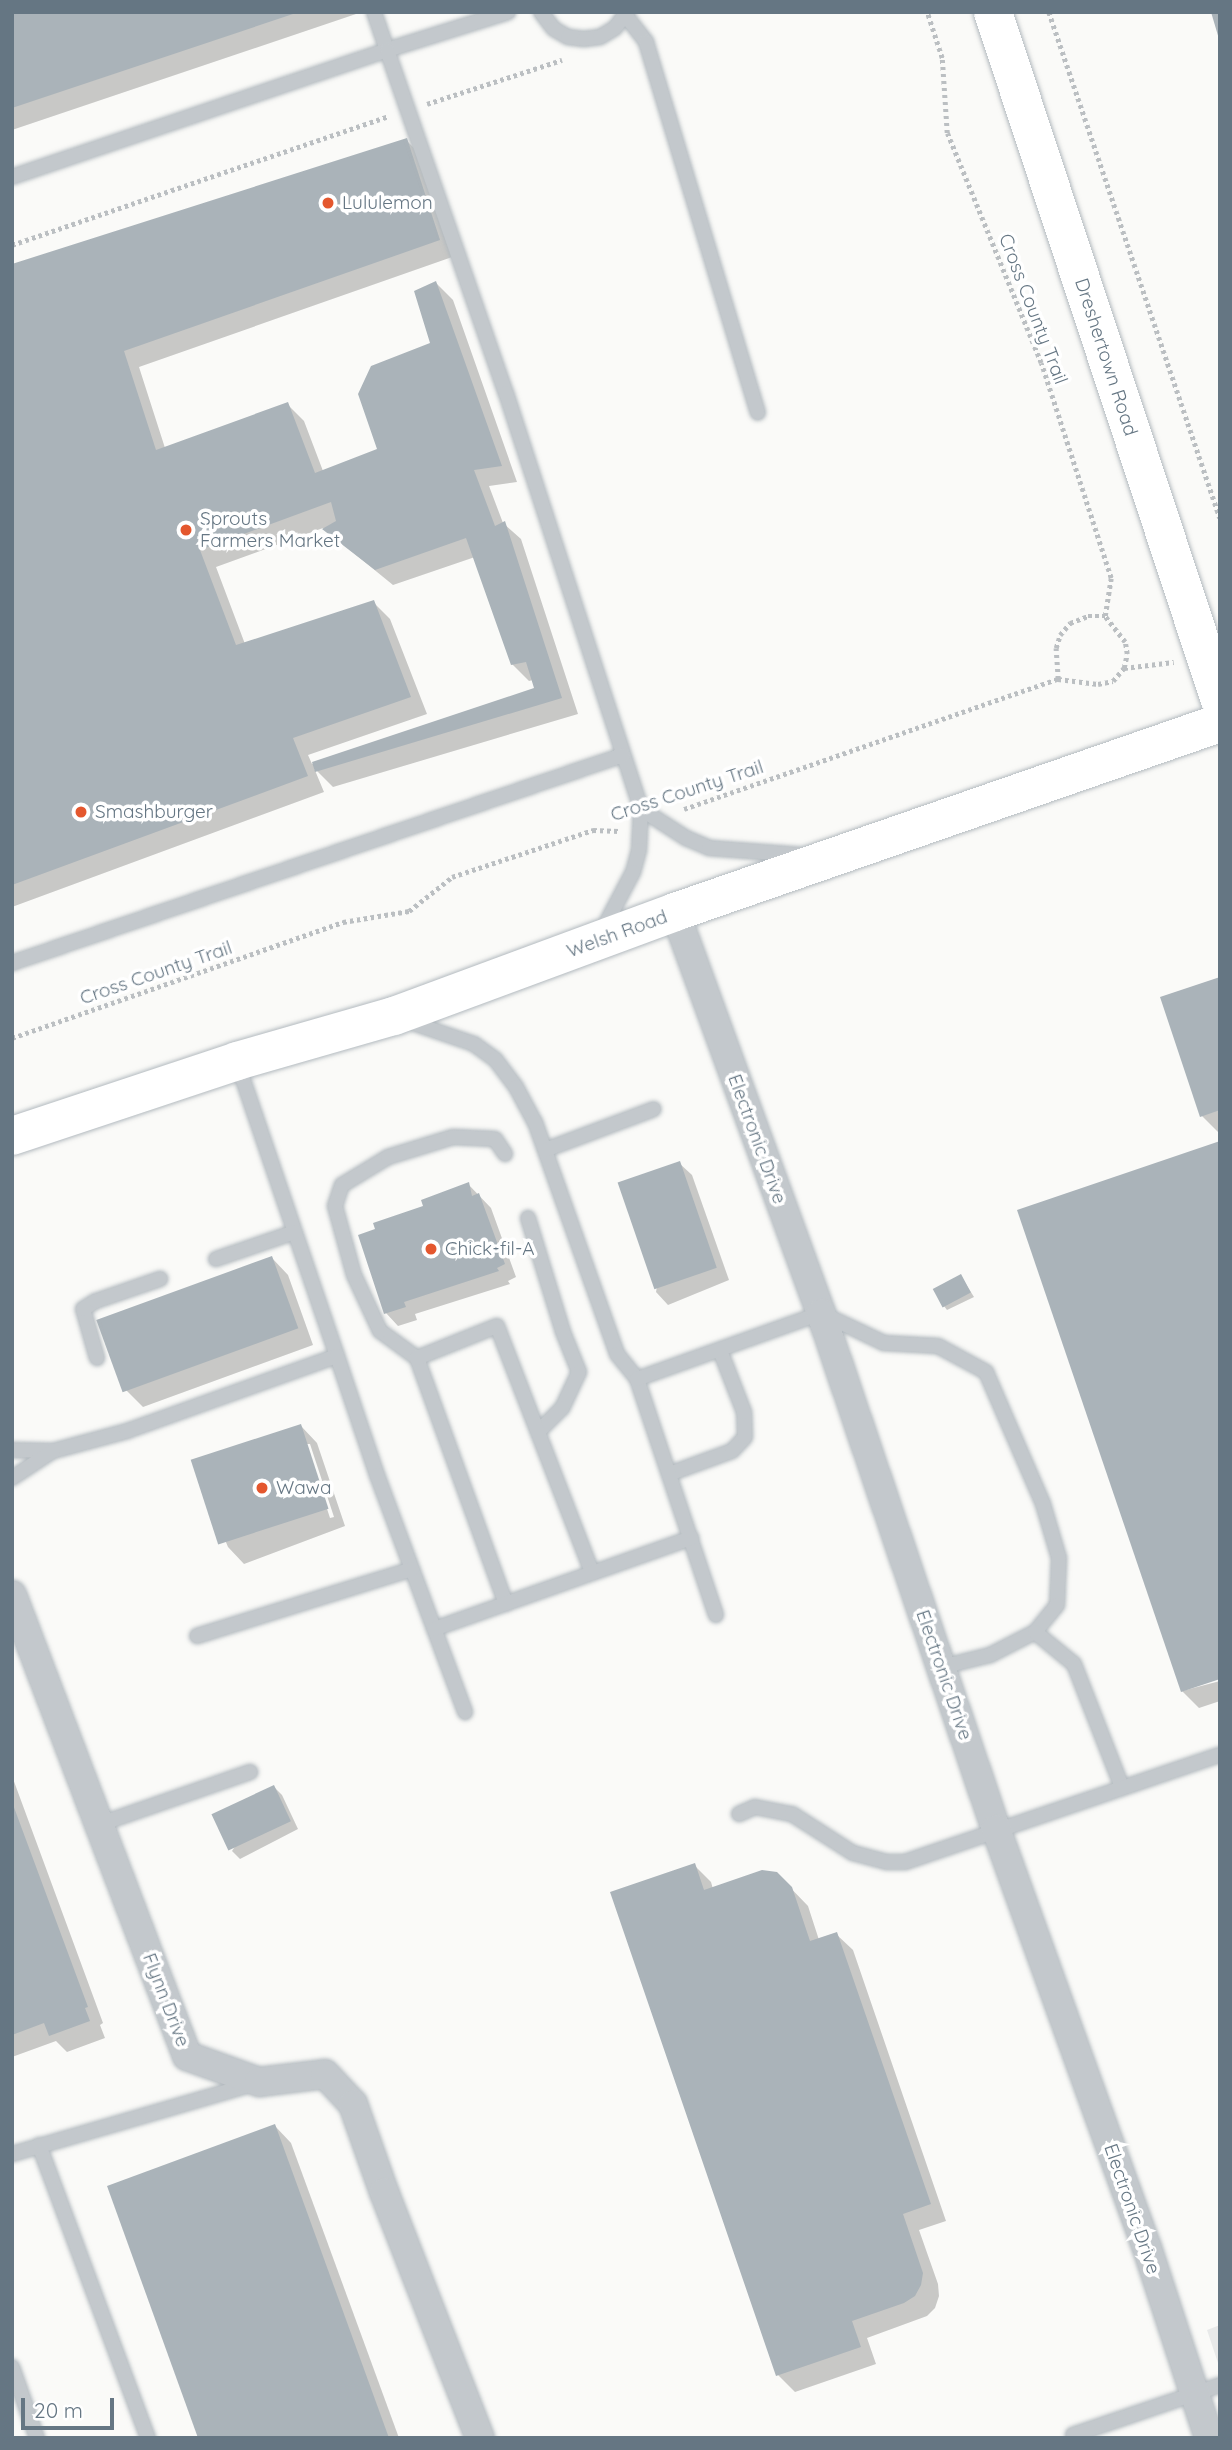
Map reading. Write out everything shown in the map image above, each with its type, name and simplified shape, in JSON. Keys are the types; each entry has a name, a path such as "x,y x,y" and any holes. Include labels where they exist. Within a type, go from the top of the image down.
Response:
{"main road":[{"name":"Dreshertown Road","path":"993,12 1220,701"},
{"name":"Welsh Road","path":"12,1136 237,1060 394,1016 676,912 1220,723"}],"street":[{"name":"Electronic Drive","path":"676,912 821,1313 996,1829 1147,2248 1207,2389 1209,2438"},
{"name":"Flynn Drive","path":"12,1595 187,2056 259,2082 326,2074 353,2104 388,2204 480,2438"}],"lane":[{"path":"374,12 506,393 623,755 640,816 639,849 633,872 596,942"},
{"path":"12,177 387,50 508,12"},
{"path":"541,12 554,29 568,37 584,39 600,37 615,28 627,14 646,42 758,412"},
{"path":"12,963 623,755"},
{"path":"640,816 654,819 709,848 831,858"},
{"path":"394,1016 474,1044 495,1059 516,1087 545,1150 617,1354 637,1379 716,1615"},
{"path":"237,1060 337,1356 465,1712"},
{"path":"545,1150 654,1109"},
{"path":"505,1154 495,1139 453,1137 388,1157 342,1185 335,1206 354,1275 380,1331 416,1358 506,1604"},
{"path":"528,1218 563,1332 579,1371 562,1408 538,1432"},
{"path":"216,1259 295,1232"},
{"path":"97,1357 83,1309 96,1301 160,1279"},
{"path":"637,1379 821,1313 884,1342 937,1346 986,1372 1043,1504 1059,1558 1057,1605 1034,1632 990,1655 941,1667"},
{"path":"416,1358 497,1326 592,1572"},
{"path":"669,1474 732,1451 745,1437 744,1412 720,1349"},
{"path":"12,1451 54,1451 127,1431 337,1356"},
{"path":"12,1478 54,1451"},
{"path":"434,1629 691,1538"},
{"path":"197,1636 412,1569"},
{"path":"1034,1632 1074,1664 1122,1787"},
{"path":"739,1814 755,1807 792,1814 813,1825 839,1847 887,1862 922,1857 996,1829 1220,1755"},
{"path":"100,1824 250,1772"},
{"path":"12,2154 259,2082"},
{"path":"39,2145 148,2438"},
{"path":"12,2367 37,2438"},
{"path":"1070,2437 1207,2389"}],"path":[{"name":"Cross County Trail","path":"654,819 1058,679 1098,684 1113,681 1124,668 1127,654 1125,642 1105,616 1111,578 1041,363 947,133 942,58 927,12"},
{"path":"1049,12 1220,518"},
{"path":"407,110 565,59"},
{"path":"12,245 387,117"},
{"path":"1058,679 1056,648 1060,635 1070,623 1088,616 1105,616"},
{"name":"Cross County Trail","path":"12,1038 342,922 409,911 452,877 593,830 613,833 640,816"}],"shaded area":[{"path":"1220,2325 1220,2369 1207,2330"}],"building":[{"path":"12,12 296,12 296,13 12,108"},
{"path":"1211,12 1220,12 1220,39 1219,39"},
{"path":"407,138 440,240 124,351 156,450 288,402 315,473 377,449 358,394 371,366 430,343 414,291 436,281 502,466 474,470 495,526 505,521 562,698 315,772 312,762 534,688 526,662 511,665 466,538 375,570 322,529 336,521 331,502 200,550 236,645 374,600 411,697 293,738 308,776 12,885 12,264"},
{"path":"1220,977 1220,1110 1200,1117 1160,997"},
{"path":"1220,1141 1220,1679 1181,1692 1017,1210"},
{"path":"680,1161 717,1268 654,1289 618,1182"},
{"name":"Chick-fil-A","path":"469,1182 472,1196 479,1193 505,1264 497,1268 499,1271 404,1302 406,1307 384,1314 358,1235 375,1229 373,1223 423,1206 421,1200"},
{"path":"272,1256 298,1328 123,1392 96,1320"},
{"path":"961,1274 971,1293 943,1308 933,1289"},
{"path":"301,1424 329,1509 218,1544 191,1460"},
{"path":"274,1785 291,1821 228,1850 211,1814"},
{"path":"12,1802 88,2007 85,2008 90,2021 49,2036 44,2023 12,2035"},
{"path":"695,1863 704,1890 762,1870 777,1872 792,1887 810,1941 837,1932 931,2204 903,2214 923,2273 915,2296 904,2303 852,2321 861,2347 776,2376 610,1892"},
{"path":"275,2124 389,2438 198,2438 107,2186"}],"place":[{"name":"Lululemon","path":"328,203"},
{"name":"Sprouts Farmers Market","path":"186,530"},
{"name":"Smashburger","path":"81,812"},
{"name":"Chick-fil-A","path":"431,1249"},
{"name":"Wawa","path":"262,1488"}]}
